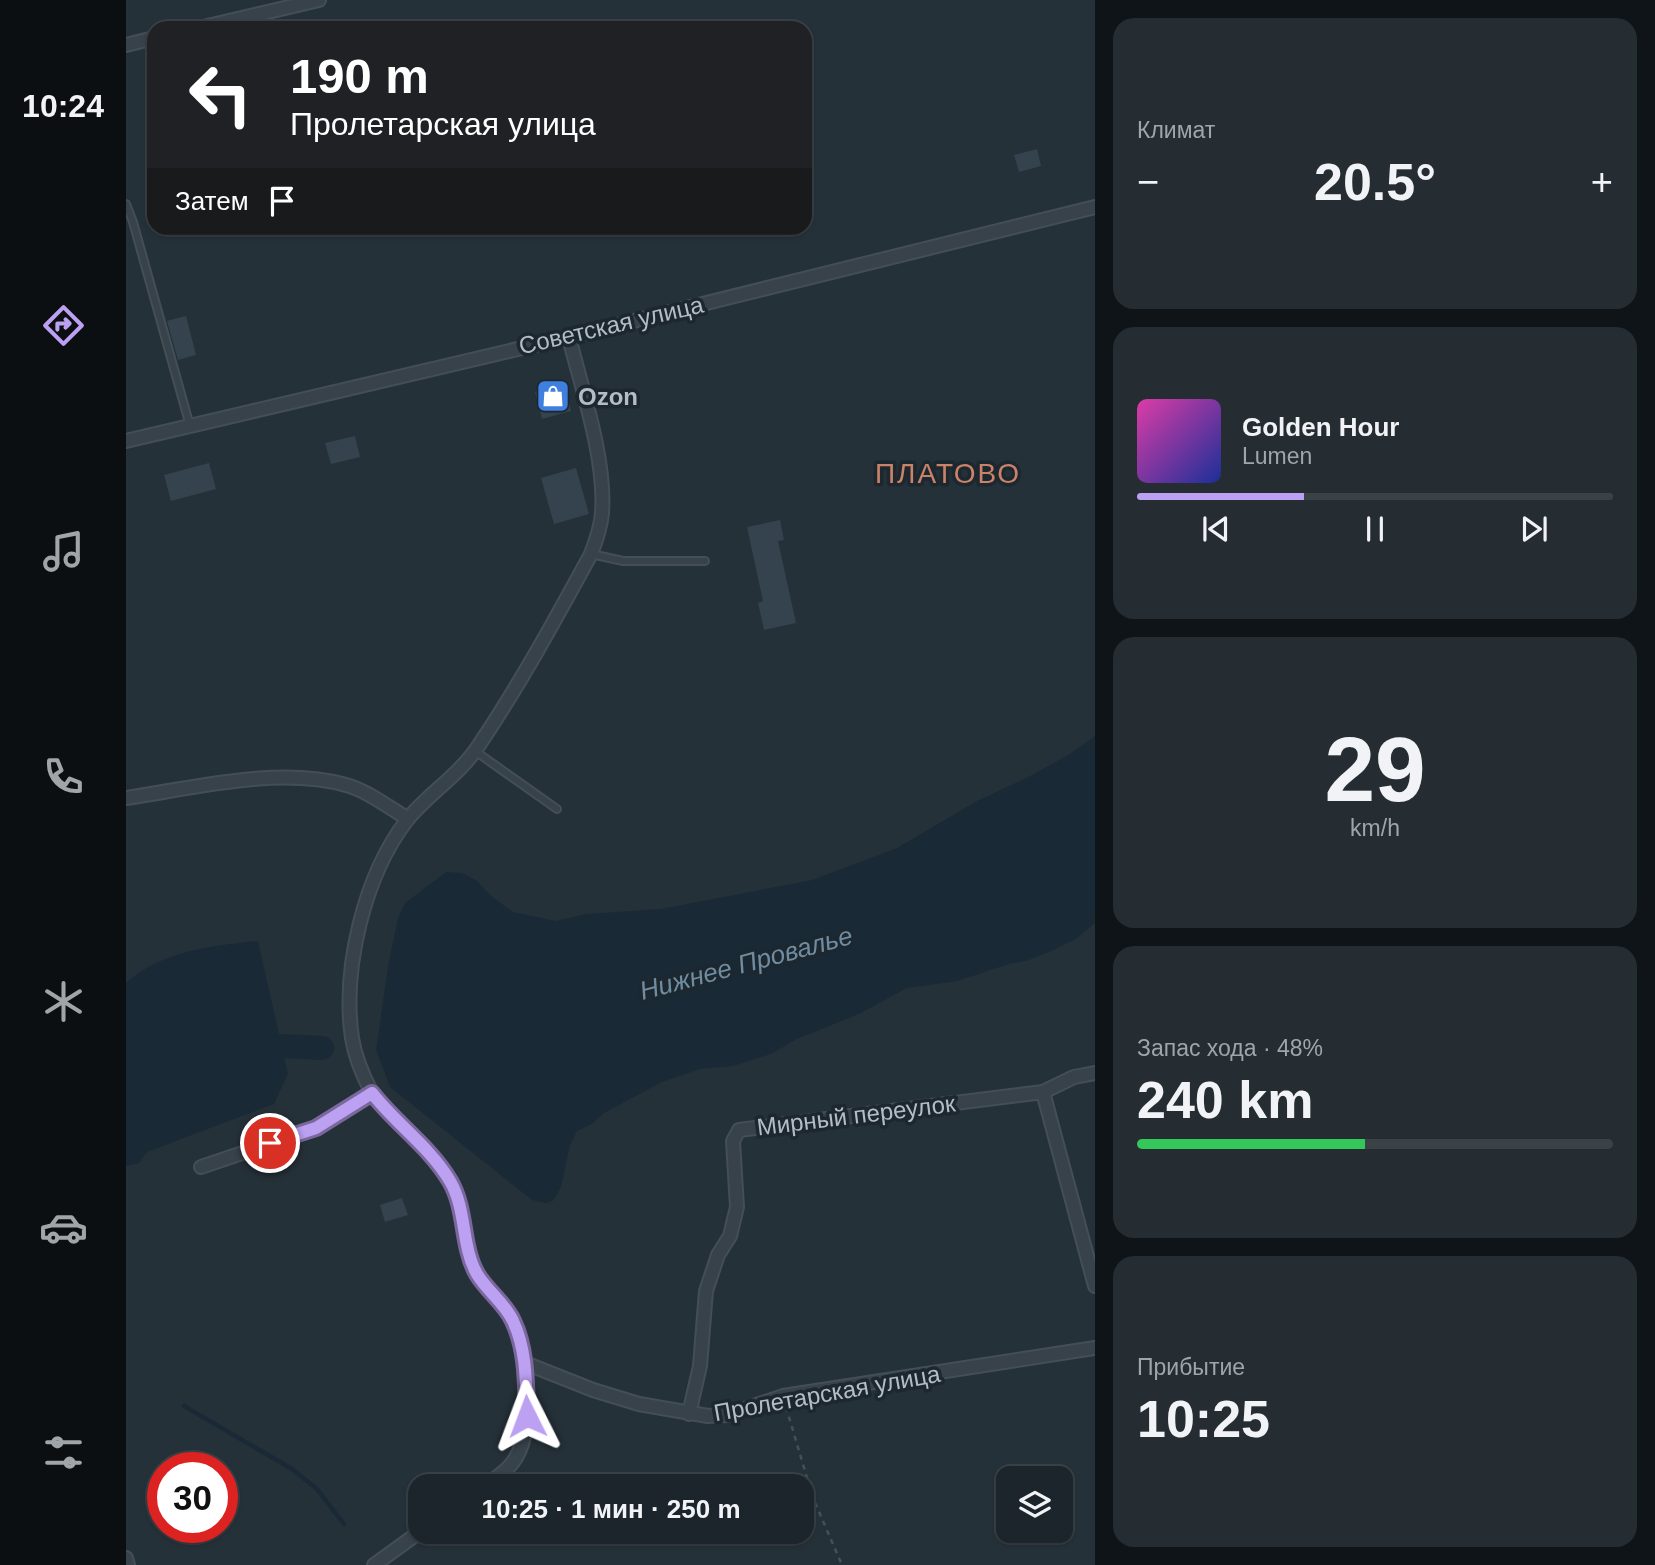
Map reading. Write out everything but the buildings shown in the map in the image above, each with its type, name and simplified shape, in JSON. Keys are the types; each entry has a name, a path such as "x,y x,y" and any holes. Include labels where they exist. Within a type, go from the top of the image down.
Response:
{"street":[{"path":"229,21 319,0"},
{"path":"126,45 147,40"},
{"name":"Советская улица","path":"126,440 569,337 1095,207"},
{"path":"500,1474 513,1464 522,1447 527,1416 525,1363 513,1321 477,1273 469,1253 463,1218 451,1183 432,1155 384,1108 362,1074 352,1040 349,1001 352,966 366,903 390,846 408,819 455,775 475,751 503,708 591,554 603,515 602,485 595,443 569,337"},
{"path":"126,797 274,777 310,777 349,785 408,819"},
{"name":"Мирный переулок","path":"689,1414 700,1366 706,1291 718,1255 730,1236 737,1207 733,1141 739,1130 1043,1092 1074,1077 1095,1073"},
{"path":"1043,1092 1095,1286"},
{"path":"201,1167 316,1128 372,1093"},
{"name":"Пролетарская улица","path":"525,1363 604,1394 639,1404 689,1414 727,1415 783,1396 1095,1348"},
{"path":"374,1565 408,1540"},
{"path":"126,1558 128,1565"}],"lane":[{"path":"126,204 190,425"},
{"path":"591,554 623,561 705,561"},
{"path":"475,751 557,809"}],"path":[{"path":"783,1396 813,1498 842,1565"}],"water":[{"path":"1095,736 1095,923 1077,938 1026,961 958,981 907,988 861,1013 797,1039 771,1054 733,1066 700,1069 662,1082 604,1113 592,1124 577,1131 570,1145 561,1187 553,1201 546,1203 532,1200 390,1087 376,1050 398,918 405,903 446,872 462,873 477,881 491,896 513,912 556,921 586,914 661,909 812,880 897,848 977,801 1070,754"},
{"path":"258,941 288,1074 274,1104 147,1152 139,1163 126,1166 126,983 155,964 188,951"}],"waterway":[{"name":"Нижнее Провалье","path":"248,1056 281,1046 322,1048"},
{"path":"184,1406 292,1469 317,1489 344,1524"}],"place":[{"name":"Ozon","path":"553,396"}],"district":[{"name":"ПЛАТОВО","path":"948,473"}],"route":[{"path":"270,1143 316,1128 372,1093 432,1155 451,1183 463,1218 469,1253 477,1273 513,1321 525,1363 527,1416"}]}
